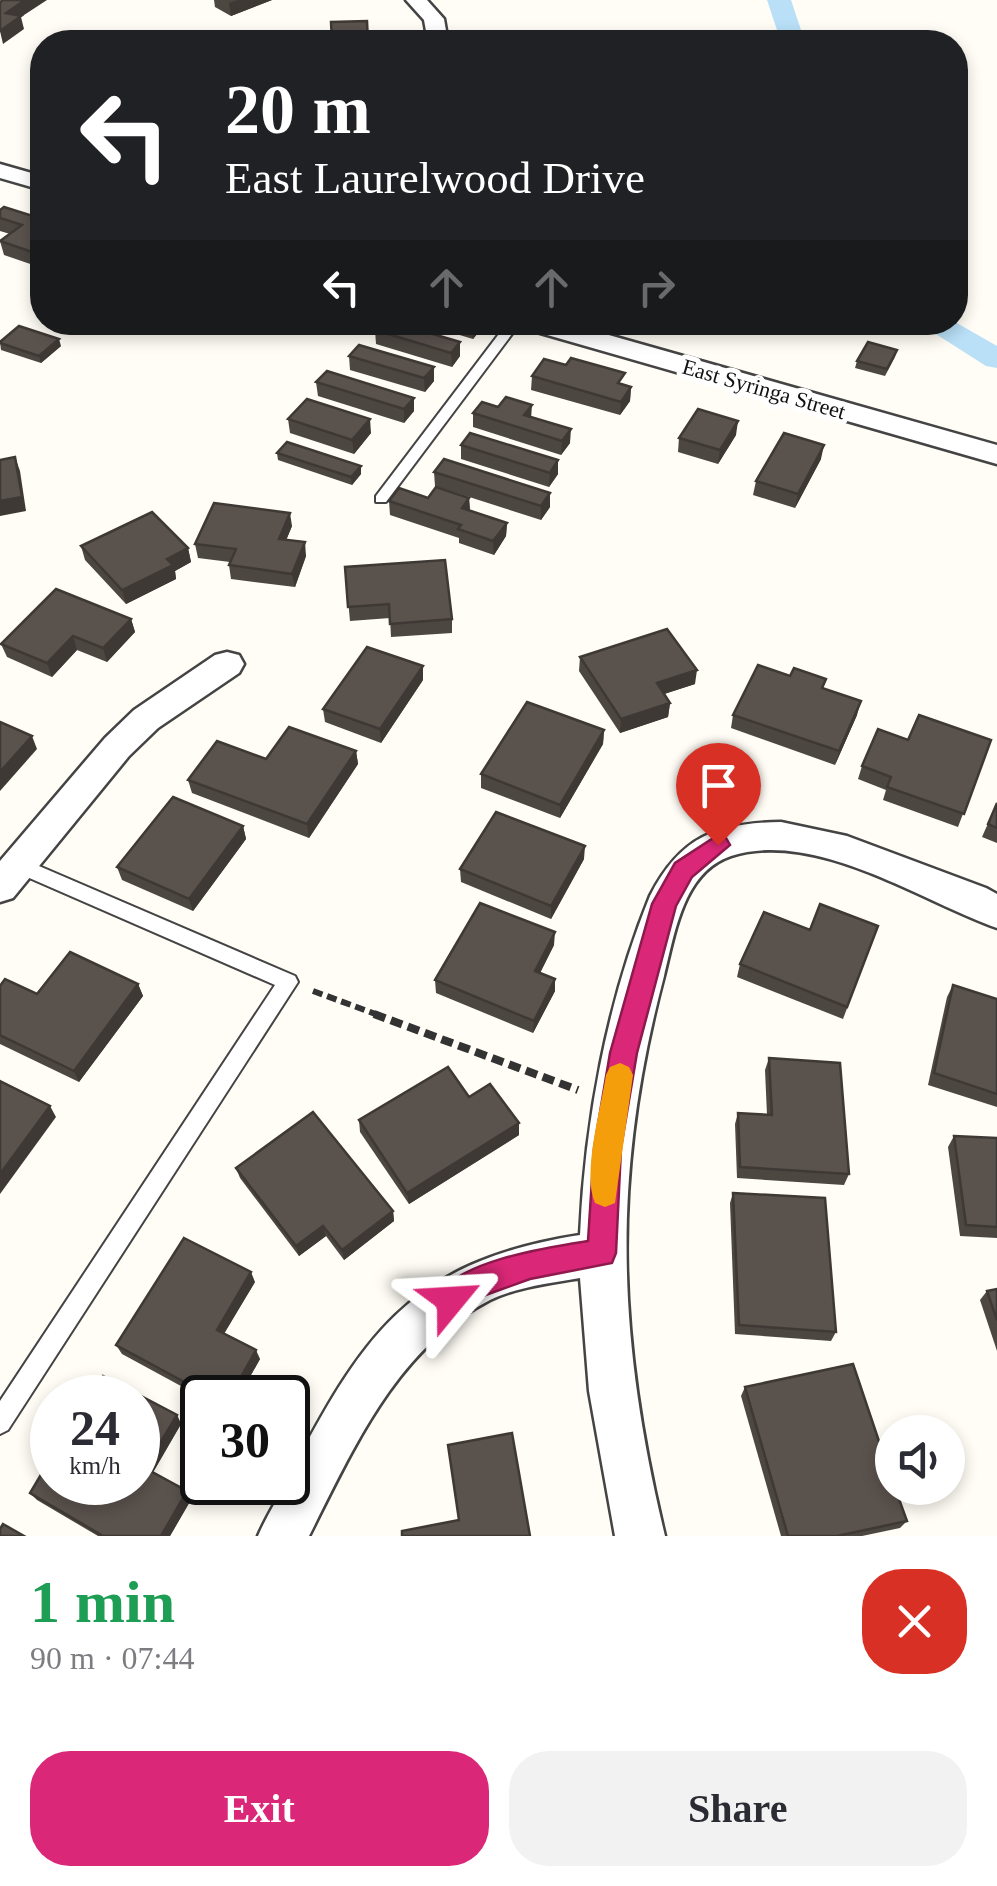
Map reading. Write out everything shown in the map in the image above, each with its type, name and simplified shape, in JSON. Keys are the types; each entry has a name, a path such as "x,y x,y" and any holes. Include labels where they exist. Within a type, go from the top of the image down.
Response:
{"street":[{"path":"416,0 434,19 436,30"},
{"path":"0,171 30,180"},
{"name":"East Syringa Street","path":"577,335 997,456"},
{"path":"9,876 117,747 146,719 228,664"},
{"path":"640,1536 614,1403 602,1253 608,1148 618,1084 664,904 683,870 718,845 760,835 806,838 973,899 997,912"},
{"path":"283,1536 350,1409 384,1357 427,1315 474,1284 530,1264 602,1253"}],"lane":[{"path":"381,499 505,335"},
{"path":"0,1422 288,982 9,876"}],"path":[{"path":"288,982 584,1092 618,1084"}],"building":[{"path":"25,0 6,13 21,16 0,31 0,2"},
{"path":"367,21 367,30 331,30 331,22"},
{"path":"4,207 30,215 30,251 0,241 22,225 0,218"},
{"path":"19,326 30,330 30,335 59,339 39,356 0,343"},
{"path":"392,335 436,335 460,342 451,353"},
{"path":"868,342 897,350 887,369 857,361"},
{"path":"359,345 434,367 424,378 349,356"},
{"path":"571,358 625,373 618,383 631,387 621,402 532,376 544,359 566,365"},
{"path":"327,371 414,398 404,409 316,382"},
{"path":"506,397 532,405 524,415 571,429 562,441 473,413 482,402 498,407"},
{"path":"307,399 370,419 352,440 288,419"},
{"path":"698,409 738,421 720,450 679,438"},
{"path":"470,433 558,460 550,473 461,445"},
{"path":"784,433 824,445 798,494 756,481"},
{"path":"287,442 361,466 351,477 277,453"},
{"path":"15,457 22,497 0,501 0,460"},
{"path":"444,459 550,493 541,506 434,472"},
{"path":"436,487 469,498 462,508 507,523 493,541 458,529 461,525 389,501 399,488 428,498"},
{"path":"214,503 290,513 279,539 305,542 292,574 229,565 236,549 195,544"},
{"path":"152,512 188,548 167,559 173,565 122,590 81,546"},
{"path":"445,560 452,619 390,624 389,604 348,607 345,567"},
{"path":"56,589 131,619 103,648 73,636 47,663 1,644"},
{"path":"667,629 697,670 657,683 670,703 621,719 580,657"},
{"path":"367,647 423,666 380,729 323,709"},
{"path":"758,665 790,676 794,668 826,679 822,688 861,701 839,751 733,715"},
{"path":"527,702 604,730 560,805 481,774"},
{"path":"919,715 991,740 964,814 887,787 891,777 862,766 878,729 908,740"},
{"path":"0,722 32,736 0,772"},
{"path":"289,727 356,751 307,824 188,780 217,741 266,759"},
{"path":"173,797 243,826 189,899 117,867"},
{"path":"997,803 997,828 988,824"},
{"path":"496,812 585,846 551,906 460,869"},
{"path":"480,903 555,932 535,971 555,979 534,1021 435,980"},
{"path":"820,904 878,926 847,1007 740,964 764,912 810,930"},
{"path":"70,952 138,984 74,1071 0,1035 0,986 5,979 37,994"},
{"path":"953,985 997,999 997,1094 934,1073"},
{"path":"769,1058 840,1063 849,1174 740,1167 738,1113 772,1115"},
{"path":"448,1067 469,1097 490,1084 519,1123 407,1193 359,1120"},
{"path":"0,1081 50,1106 0,1174"},
{"path":"313,1112 393,1211 342,1250 323,1226 296,1246 236,1168"},
{"path":"954,1136 997,1138 997,1227 966,1225"},
{"path":"733,1193 825,1198 836,1332 739,1325"},
{"path":"184,1238 251,1272 217,1330 256,1350 242,1375 180,1375 180,1380 116,1345"},
{"path":"997,1289 997,1320 987,1291"},
{"path":"853,1364 875,1429 875,1505 901,1505 907,1521 837,1536 788,1536 745,1387"},
{"path":"160,1406 177,1415 160,1443"},
{"path":"512,1433 530,1536 402,1536 402,1531 459,1520 448,1445"},
{"path":"160,1476 180,1487 180,1503 161,1536 103,1536 50,1505 160,1505"},
{"path":"3,1524 24,1536 0,1536"}],"waterway":[{"path":"779,0 789,30"},
{"path":"955,335 997,359"}],"slow traffic":[{"path":"605,1194 620,1075"}],"route":[{"path":"451,1300 474,1284 530,1264 602,1253 608,1148 624,1053 664,904 683,870 718,845"}]}
